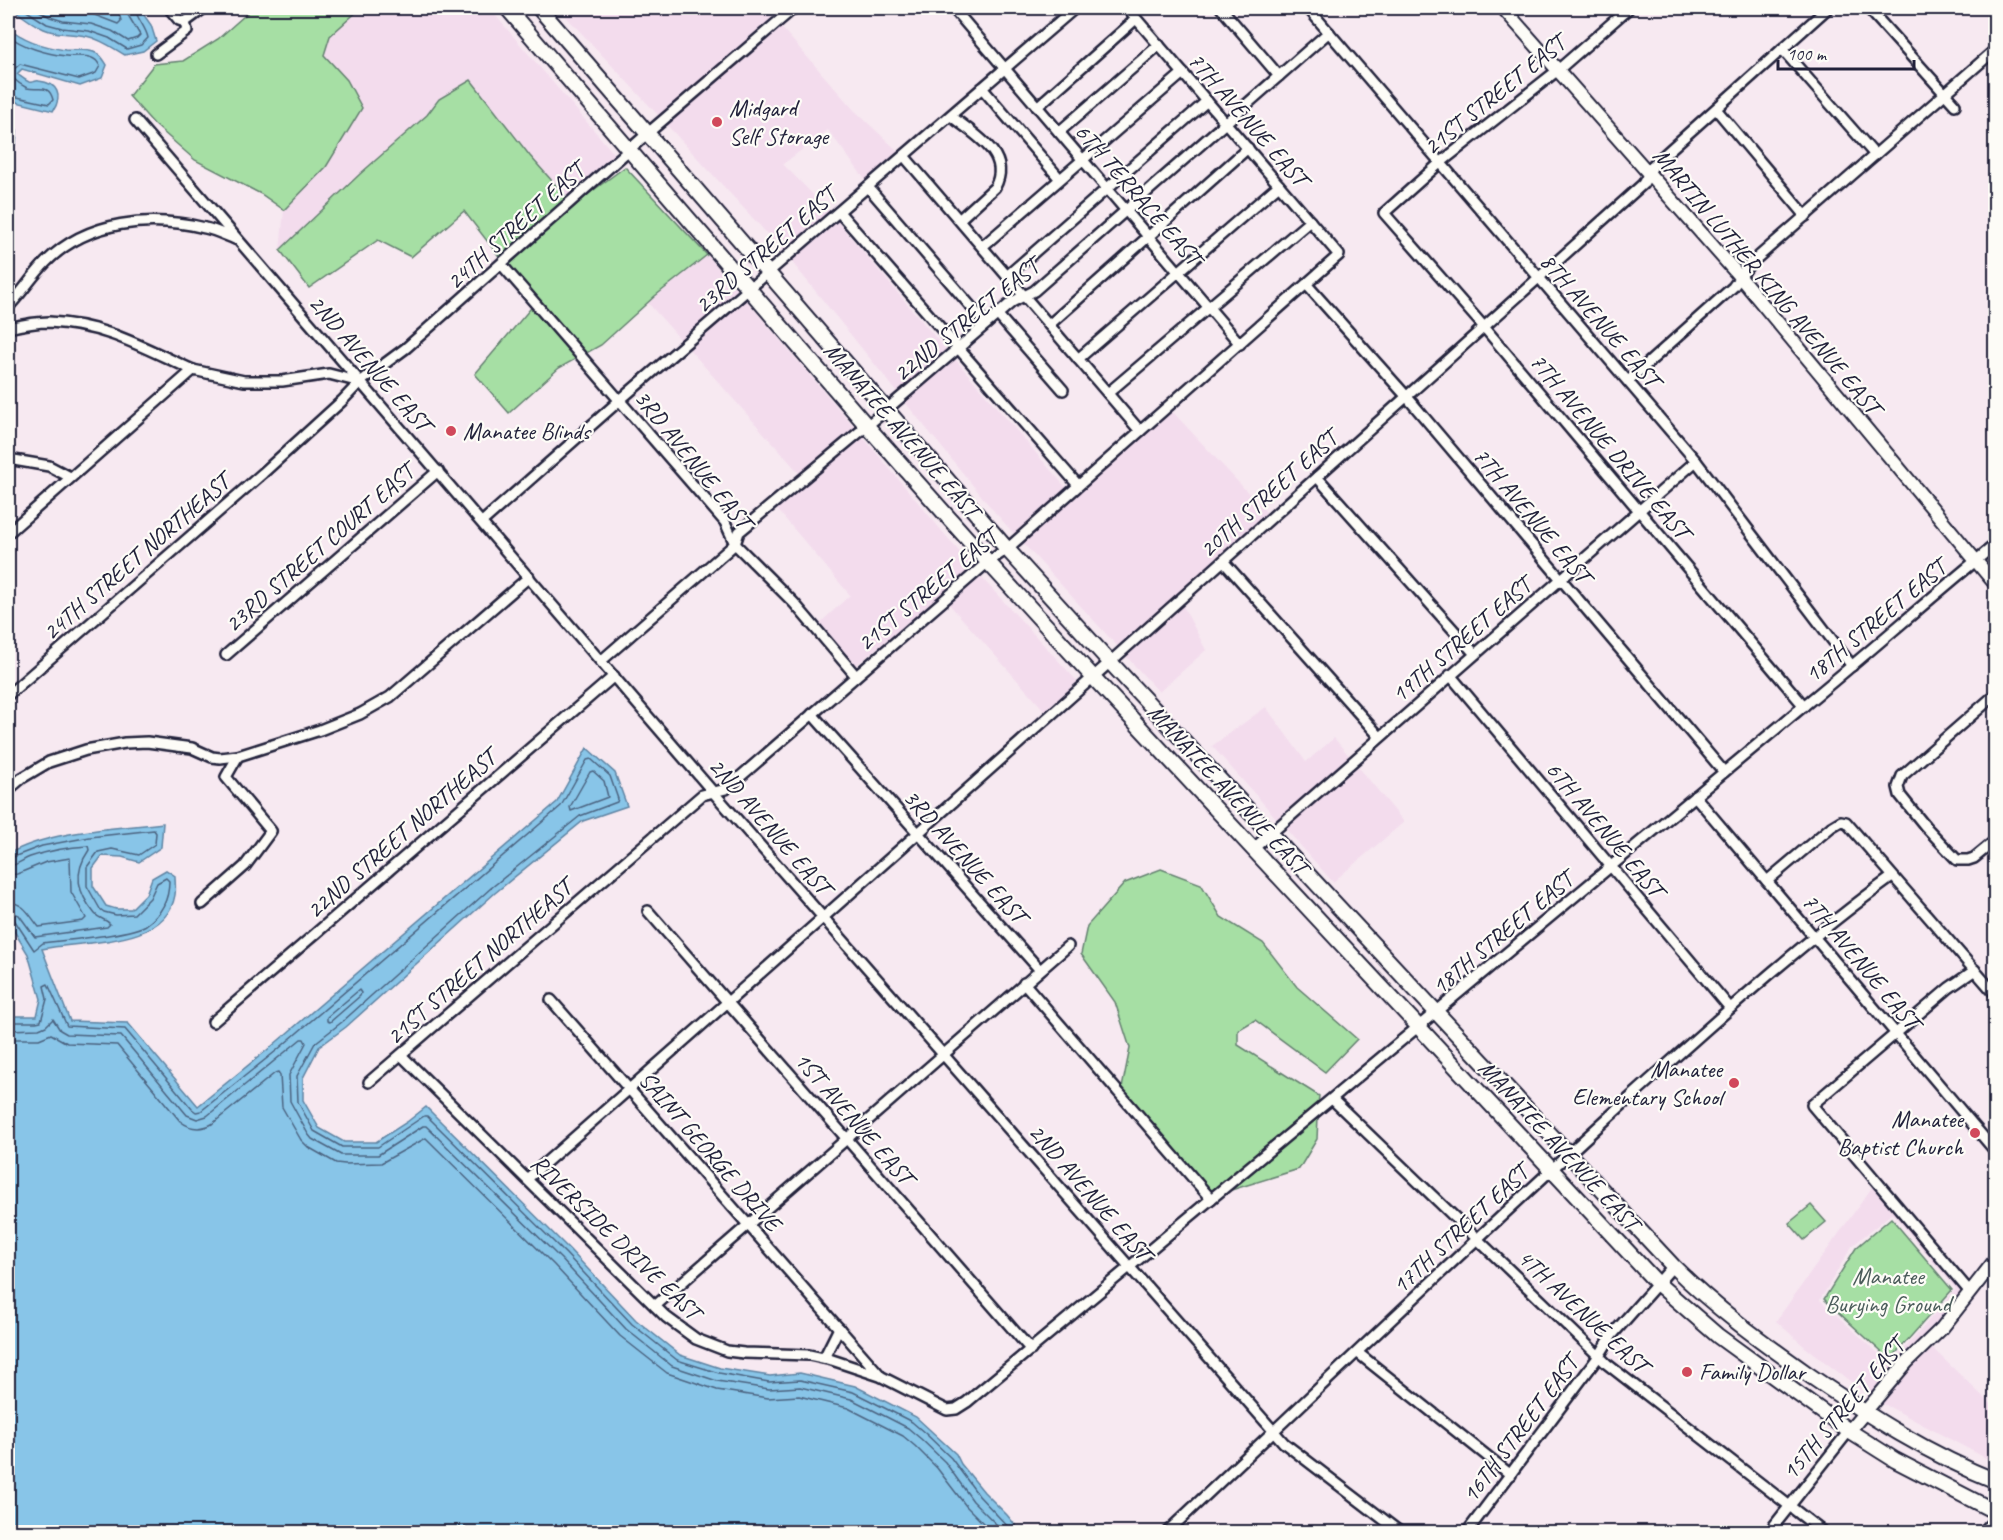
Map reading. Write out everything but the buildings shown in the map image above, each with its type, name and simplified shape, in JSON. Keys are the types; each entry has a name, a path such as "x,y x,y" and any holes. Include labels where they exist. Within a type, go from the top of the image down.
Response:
{"main road":[{"name":"MANATEE AVENUE EAST","path":"507,8 631,149 867,426 988,562 1657,1283 1718,1336 1849,1431 1894,1460 1995,1512"},
{"name":"MANATEE AVENUE EAST","path":"539,8 1007,549 1673,1266 1724,1312 1864,1413 1936,1455 1995,1481"}],"street":[{"path":"169,8 179,20 185,22"},
{"path":"185,22 204,8"},
{"name":"24TH STREET EAST","path":"263,473 360,382 406,348 648,133 794,8"},
{"name":"6TH TERRACE EAST","path":"953,8 1240,344"},
{"name":"23RD STREET EAST","path":"482,522 620,400 1075,8"},
{"name":"7TH AVENUE EAST","path":"1127,8 1339,255"},
{"path":"1221,8 1279,76"},
{"name":"8TH AVENUE EAST","path":"1308,8 1696,461 1852,666"},
{"name":"MARTIN LUTHER KING AVENUE EAST","path":"1503,8 1740,277 1995,585"},
{"name":"21ST STREET EAST","path":"1384,213 1440,163 1558,70 1629,8"},
{"name":"20TH STREET EAST","path":"527,1179 728,1003 1407,397 1643,184 1654,164 1828,8"},
{"path":"1868,8 1955,105"},
{"path":"1037,107 1136,19"},
{"path":"156,54 187,31 185,22"},
{"name":"22ND STREET EAST","path":"601,661 735,544 739,532 1012,302 1034,291 1329,32"},
{"path":"1059,132 1159,45"},
{"path":"1782,49 1875,155"},
{"path":"1628,381 1733,287 1749,265 1995,49"},
{"path":"983,246 1183,73"},
{"path":"982,88 1060,179"},
{"path":"1007,276 1207,100"},
{"path":"1716,109 1806,216"},
{"path":"951,116 987,144 1000,166 995,187 960,219"},
{"name":"2ND AVENUE EAST","path":"135,120 713,792 1284,1443 1400,1533"},
{"path":"1049,325 1248,148"},
{"path":"904,156 1140,431"},
{"path":"1078,359 1279,185"},
{"path":"868,187 986,324"},
{"path":"839,212 1078,485"},
{"name":"7TH AVENUE DRIVE EAST","path":"1384,213 1484,327 1803,706"},
{"path":"1108,393 1310,221"},
{"path":"8,307 47,261 94,231 107,227 137,222 176,223 207,228 237,240"},
{"name":"21ST STREET EAST","path":"613,872 702,795 726,789 988,562 1007,549 1339,255"},
{"name":"3RD AVENUE EAST","path":"502,265 725,522 735,544 794,603 856,676"},
{"name":"7TH AVENUE EAST","path":"1307,285 1407,397 1724,772"},
{"path":"998,314 1063,390"},
{"path":"8,327 46,322 104,330 193,370 244,381 282,381 329,375 360,382"},
{"path":"8,533 193,370"},
{"path":"8,459 49,466 70,477"},
{"name":"19TH STREET EAST","path":"1253,849 1696,461"},
{"name":"23RD STREET COURT EAST","path":"226,655 438,471"},
{"name":"24TH STREET NORTHEAST","path":"8,695 263,473"},
{"path":"1317,477 1475,654"},
{"name":"18TH STREET EAST","path":"880,1376 942,1408 952,1410 967,1402 1437,1013 1995,544"},
{"path":"1223,561 1380,737"},
{"path":"9,786 55,760 86,750 147,742 170,743 192,748 212,757 238,756 360,714 390,697 529,577"},
{"name":"6TH AVENUE EAST","path":"1450,675 1730,1008"},
{"name":"22ND STREET NORTHEAST","path":"213,1022 614,676"},
{"path":"1995,694 1902,776 1898,787 1900,795 1925,826 1957,860 1968,861 1974,858 1995,840"},
{"name":"3RD AVENUE EAST","path":"812,714 1040,970"},
{"path":"202,904 245,866 271,831 226,777 238,756"},
{"name":"7TH AVENUE EAST","path":"1695,796 1995,1152"},
{"path":"1767,881 1831,827 1844,821 1851,826 1995,995"},
{"name":"21ST STREET NORTHEAST","path":"369,1082 613,872"},
{"name":"17TH STREET EAST","path":"1174,1530 1568,1153 1730,1008 1837,917 1892,876"},
{"name":"1ST AVENUE EAST","path":"648,911 1031,1350"},
{"path":"655,1306 1068,946"},
{"path":"1970,1293 1812,1106 1949,988 1975,970"},
{"path":"1024,983 1211,1199"},
{"name":"SAINT GEORGE DRIVE","path":"551,1000 880,1376"},
{"name":"RIVERSIDE DRIVE EAST","path":"401,1055 682,1330 712,1346 744,1353 809,1355 880,1376"},
{"name":"4TH AVENUE EAST","path":"1332,1099 1599,1356 1645,1395 1823,1533"},
{"name":"15TH STREET EAST","path":"1769,1533 1849,1431 1906,1362 1942,1328 1995,1259"},
{"name":"16TH STREET EAST","path":"1467,1533 1599,1356 1612,1335 1673,1266"},
{"path":"824,1358 839,1328"},
{"path":"1358,1353 1511,1475"},
{"path":"1983,1533 1995,1518"}],"shaded area":[{"path":"362,8 489,8 616,156 568,199 530,156 439,99 427,115 360,174 280,250 284,210 326,167 362,108 347,80 324,55 330,36"},
{"path":"558,8 763,8 773,19 660,117"},
{"path":"780,26 854,110 900,153 867,182 828,130 783,164 831,213 785,253 666,124"},
{"path":"837,221 947,351 898,393 791,261"},
{"path":"707,255 739,292 682,341 648,303"},
{"path":"745,299 856,429 801,475 688,348"},
{"path":"954,358 1067,489 1015,535 904,401"},
{"path":"1171,410 1267,513 1119,648 1022,542"},
{"path":"862,436 974,569 855,666 819,624 850,595 776,508"},
{"path":"980,576 1078,682 1045,711 948,603"},
{"path":"1182,604 1206,650 1159,692 1125,655"},
{"path":"1266,707 1306,762 1334,738 1350,757 1278,820 1212,746"},
{"path":"1356,764 1404,822 1333,882 1284,827"},
{"path":"1873,1186 1963,1293 1948,1313 1871,1397 1805,1347 1776,1321","holes":["1891,1214 1956,1289 1890,1364 1820,1300 1852,1246"]},
{"path":"1930,1346 1995,1408 1995,1463 1880,1402 1898,1379"}],"green space":[{"path":"253,8 361,8 330,36 324,55 347,80 362,108 326,167 284,210 261,194 195,160 154,124 129,96 154,64 183,61 218,39"},
{"path":"471,80 530,156 568,199 501,259 464,211 411,257 378,240 309,288 280,250 360,174 427,115 439,99"},
{"path":"625,167 707,255 655,296 601,345 559,368 509,413 475,374 536,302 507,266 587,195"},
{"path":"1161,869 1201,884 1221,917 1263,943 1297,987 1357,1039 1325,1072 1255,1020 1238,1030 1238,1045 1319,1096 1318,1105 1212,1193 1122,1088 1130,1048 1115,1002 1081,954 1087,926 1125,883"},
{"path":"1318,1117 1317,1139 1299,1169 1228,1191"},
{"path":"1811,1205 1826,1222 1804,1240 1789,1223"},
{"name":"Manatee Burying Ground","path":"1891,1218 1952,1290 1890,1360 1824,1299 1856,1248"}],"water":[{"path":"12,8 139,8 151,25 156,41 143,51 125,55 91,37 44,29"},
{"path":"8,27 20,36 42,45 98,54 107,65 102,78 80,86 22,69 17,74 28,81 45,82 54,87 58,95 56,105 53,111 8,100"},
{"path":"8,121 17,130 16,144 8,148"},
{"path":"587,748 615,773 627,806 583,821 495,893 346,1027 319,1047 303,1078 303,1100 319,1128 344,1142 376,1142 426,1107 570,1250 636,1320 680,1355 720,1368 770,1376 800,1373 855,1386 916,1417 956,1454 961,1464 984,1492 1021,1532 8,1532 8,1016 37,1016 41,999 28,954 8,921 8,854 25,846 63,835 163,823 161,847 139,862 122,857 102,856 93,868 93,886 106,906 116,909 131,909 146,894 152,878 166,870 175,876 175,895 168,912 156,925 140,933 120,938 42,949 70,1021 128,1023 198,1106 272,1046 557,802"}],"place":[{"name":"Midgard Self Storage","path":"717,122"},
{"name":"Manatee Blinds","path":"451,431"},
{"name":"Manatee Elementary School","path":"1734,1083"},
{"name":"Manatee Baptist Church","path":"1975,1133"},
{"name":"Family Dollar","path":"1687,1372"}]}
